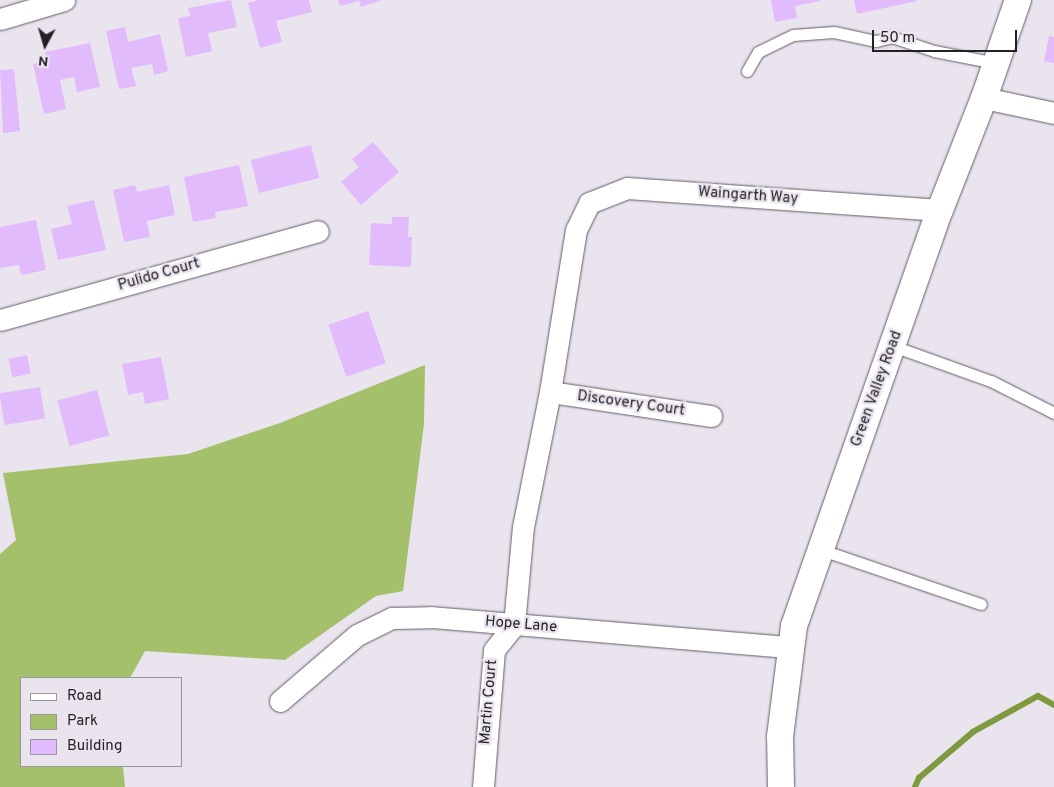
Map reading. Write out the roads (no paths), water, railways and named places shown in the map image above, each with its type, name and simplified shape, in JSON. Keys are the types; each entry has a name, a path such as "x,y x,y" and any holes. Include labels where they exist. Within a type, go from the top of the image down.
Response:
{"street":[{"path":"0,19 64,0"},
{"name":"Green Valley Road","path":"780,787 780,737 789,647 819,549 940,210 984,98 1018,0"},
{"path":"984,98 1054,113"},
{"name":"Waingarth Way","path":"514,625 524,527 550,392 576,230 589,203 627,188 940,210"},
{"name":"Pulido Court","path":"0,320 318,231"},
{"name":"Discovery Court","path":"550,392 712,416"},
{"name":"Hope Lane","path":"280,702 357,636 392,618 431,617 789,647"},
{"name":"Martin Court","path":"482,787 494,650 514,625"}],"lane":[{"path":"747,71 758,52 794,35 834,32 876,41 892,37 934,51 996,63"},
{"path":"893,346 991,381 1054,413"},
{"path":"819,549 981,604"}],"waterway":[{"path":"915,787 919,778 973,732 1038,696 1054,705"}]}
